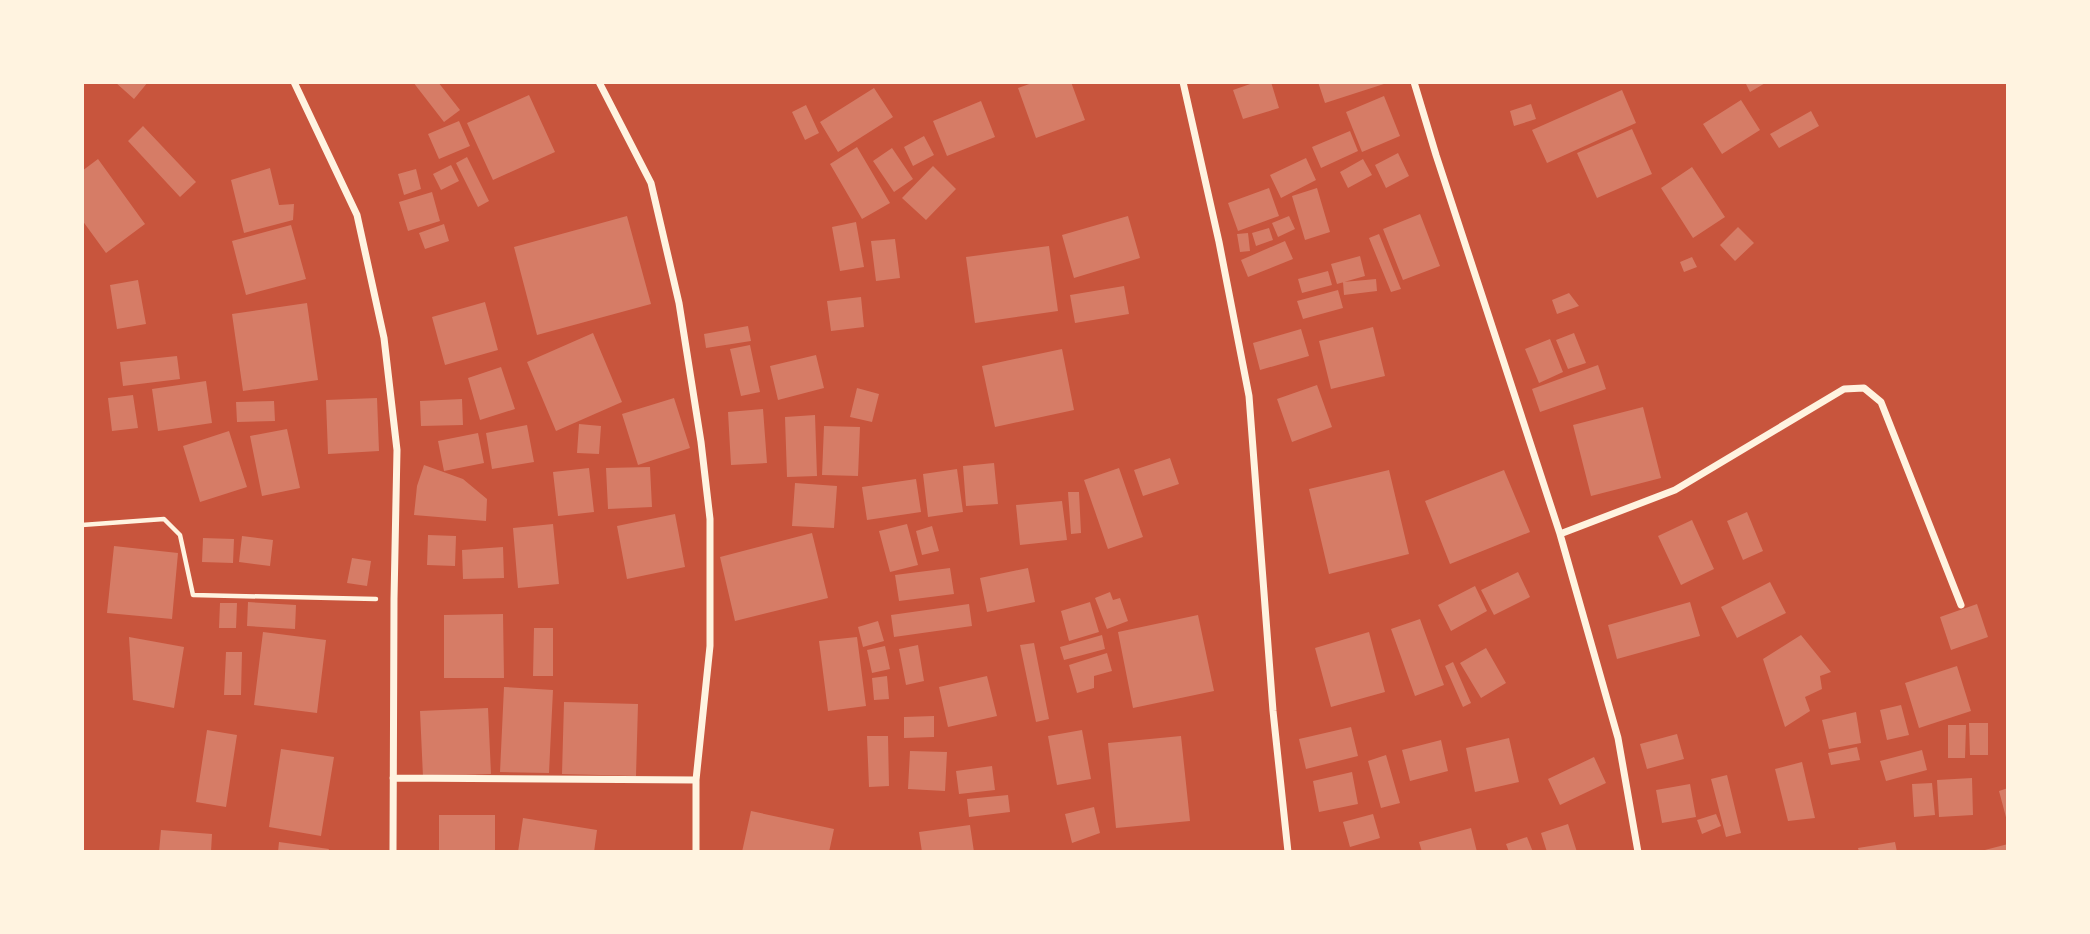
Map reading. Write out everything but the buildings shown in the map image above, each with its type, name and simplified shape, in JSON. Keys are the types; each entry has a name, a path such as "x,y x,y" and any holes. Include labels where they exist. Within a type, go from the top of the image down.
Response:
{"street":[{"path":"294,82 357,215 384,338 397,450 393,852"},
{"path":"599,82 651,183 680,303 701,442 710,519 710,646 696,780 696,852"},
{"path":"1182,82 1219,242 1249,396 1273,711 1288,852"},
{"path":"1415,82 1436,155 1560,534 1618,738 1639,852"},
{"path":"1560,534 1675,490 1844,389 1864,388 1881,402 1961,605"},
{"path":"393,778 696,780"}],"path":[{"path":"82,525 164,519 180,535 194,595 394,599"}]}
